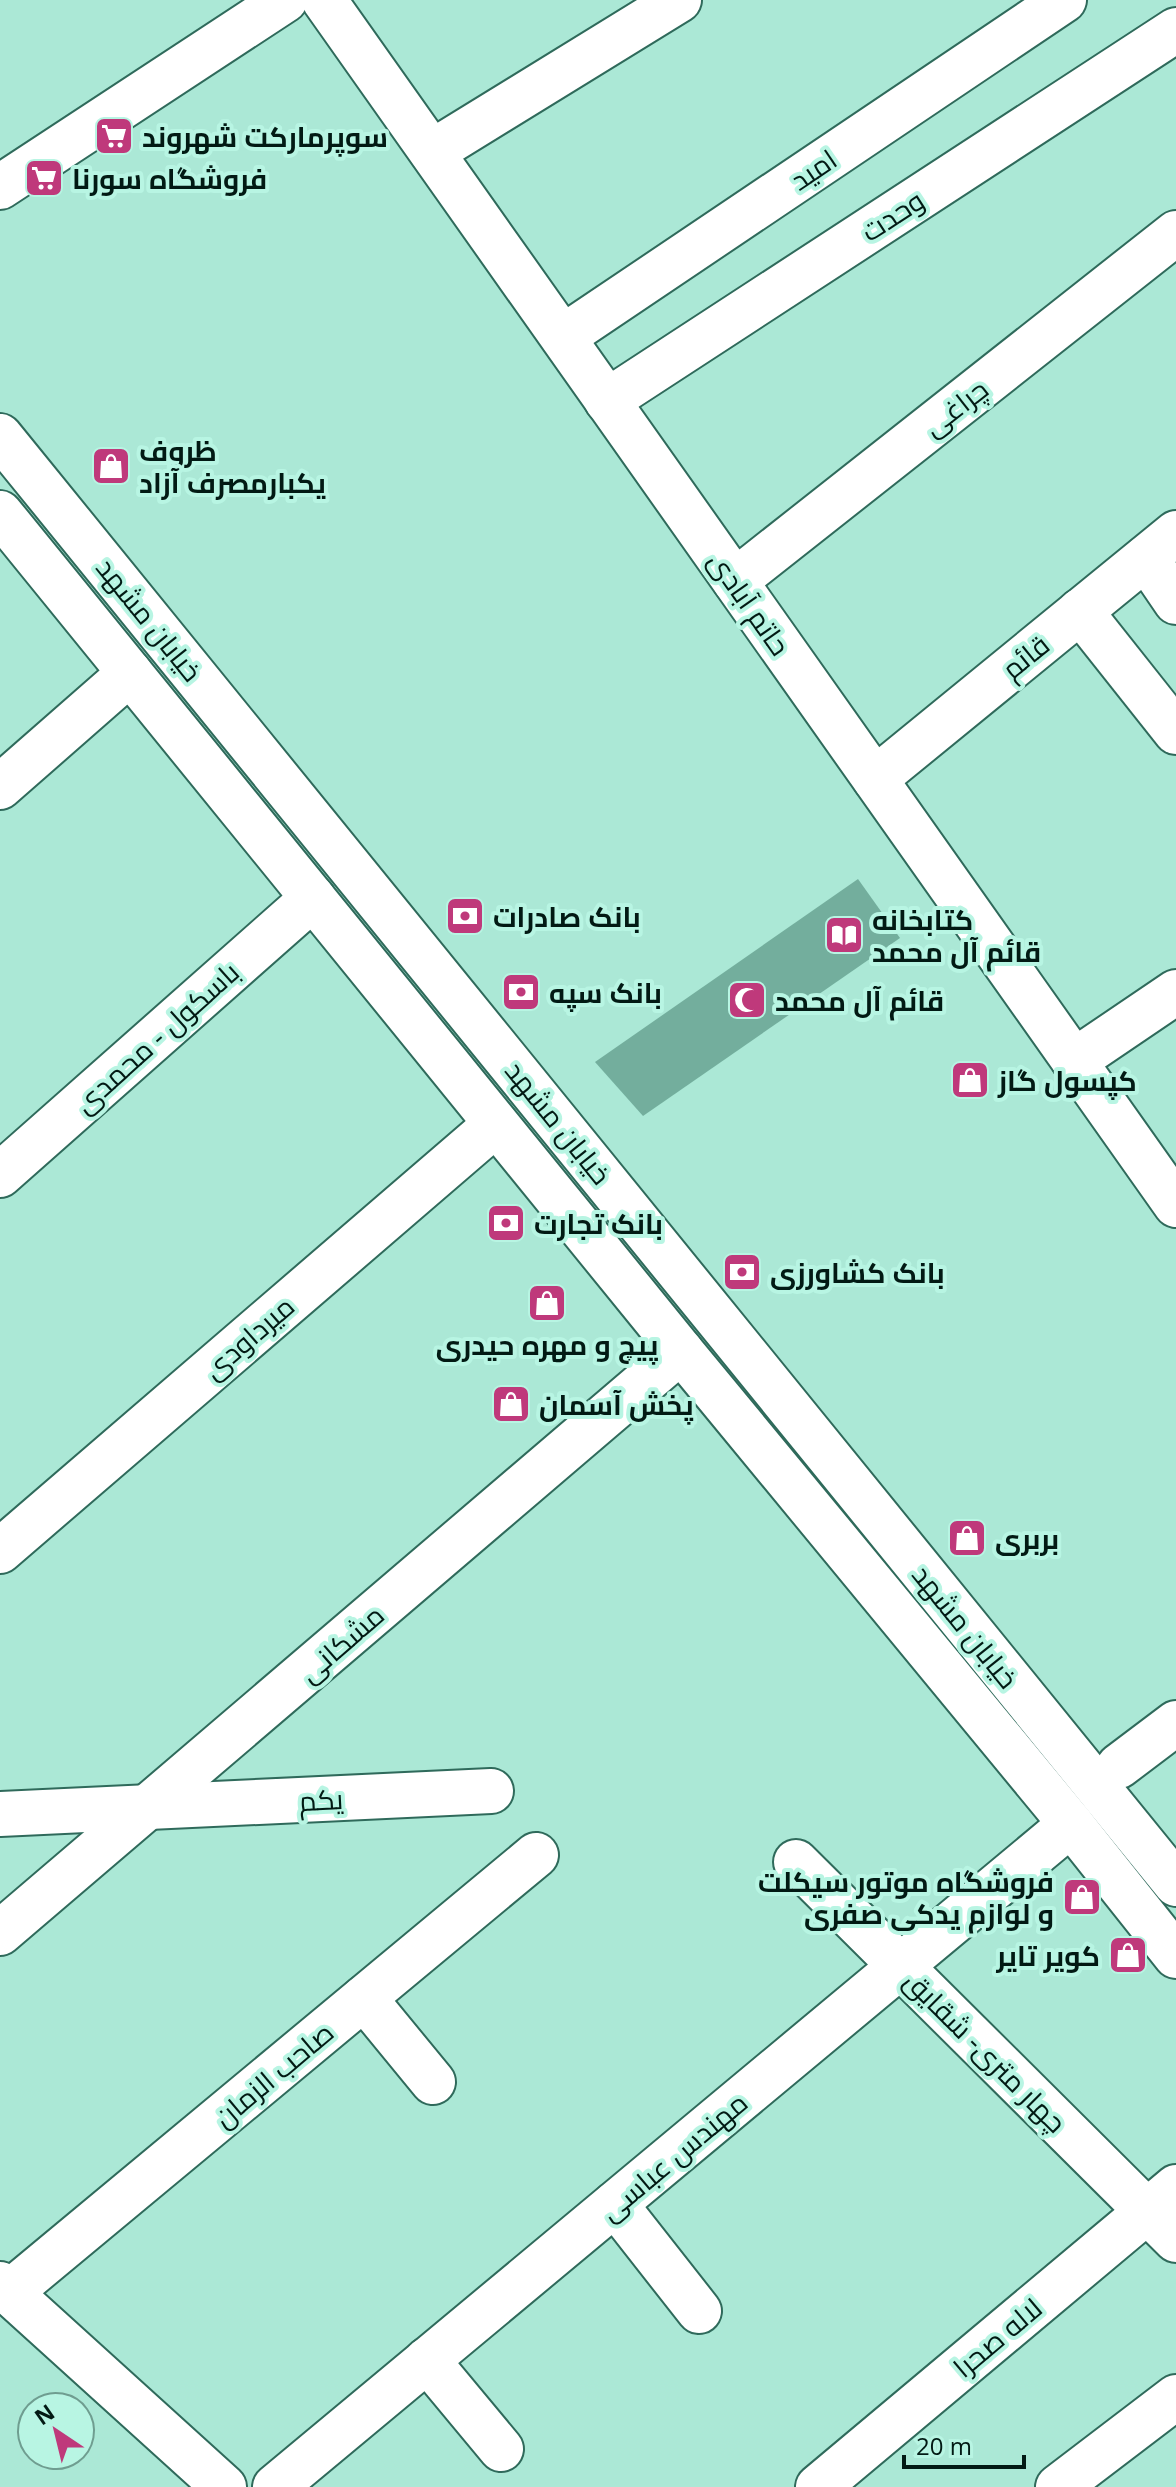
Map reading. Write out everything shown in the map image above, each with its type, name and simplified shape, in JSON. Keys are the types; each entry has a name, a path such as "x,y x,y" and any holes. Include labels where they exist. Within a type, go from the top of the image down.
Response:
{"street":[{"path":"0,187 285,0"},
{"name":"حاتم آبادی","path":"324,0 1176,1205"},
{"path":"432,152 679,0"},
{"name":"امید","path":"563,337 1064,0"},
{"name":"وحدت","path":"607,401 1176,30"},
{"name":"چراغی","path":"735,581 1176,233"},
{"name":"خیابان مشهد","path":"0,436 1176,1884"},
{"name":"خیابان مشهد","path":"0,513 1176,1956"},
{"path":"1161,546 1176,602"},
{"name":"قائم","path":"875,779 1161,546"},
{"path":"1080,611 1176,732"},
{"path":"0,787 130,673"},
{"name":"باسکول - محمدی","path":"0,1175 313,898"},
{"path":"1074,1061 1176,992"},
{"name":"میرداودی","path":"0,1551 496,1124"},
{"name":"مشکانی","path":"0,1933 681,1351"},
{"path":"1119,1766 1176,1723"},
{"name":"یکم","path":"0,1814 491,1791"},
{"name":"مهندس عباسی","path":"275,2487 1071,1824"},
{"name":"صاحب الزمان","path":"5,2288 536,1855"},
{"name":"چهار متری- شقایق","path":"796,1862 900,1966 1166,2213"},
{"path":"364,1998 433,2082"},
{"path":"615,2204 699,2311"},
{"name":"لاله صحرا","path":"818,2487 1166,2213"},
{"path":"5,2288 224,2487"},
{"path":"427,2360 501,2449"},
{"path":"1058,2487 1176,2397"}],"building":[{"name":"قائم آل محمد","path":"858,879 900,938 643,1116 595,1062"}],"place":[{"name":"سوپرمارکت شهروند","path":"114,136"},
{"name":"فروشگاه سورنا","path":"44,178"},
{"name":"ظروف یکبارمصرف آزاد","path":"111,466"},
{"name":"بانک صادرات","path":"465,916"},
{"name":"کتابخانه قائم آل محمد","path":"844,935"},
{"name":"بانک سپه","path":"521,992"},
{"name":"قائم آل محمد","path":"747,1000"},
{"name":"کپسول گاز","path":"970,1080"},
{"name":"بانک تجارت","path":"506,1223"},
{"name":"بانک کشاورزی","path":"742,1272"},
{"name":"پیچ و مهره حیدری","path":"547,1303"},
{"name":"پخش آسمان","path":"511,1404"},
{"name":"بربری","path":"967,1538"},
{"name":"فروشگاه موتور سیکلت و لوازم یدکی صفری","path":"1082,1897"},
{"name":"کویر تایر","path":"1128,1955"}]}
